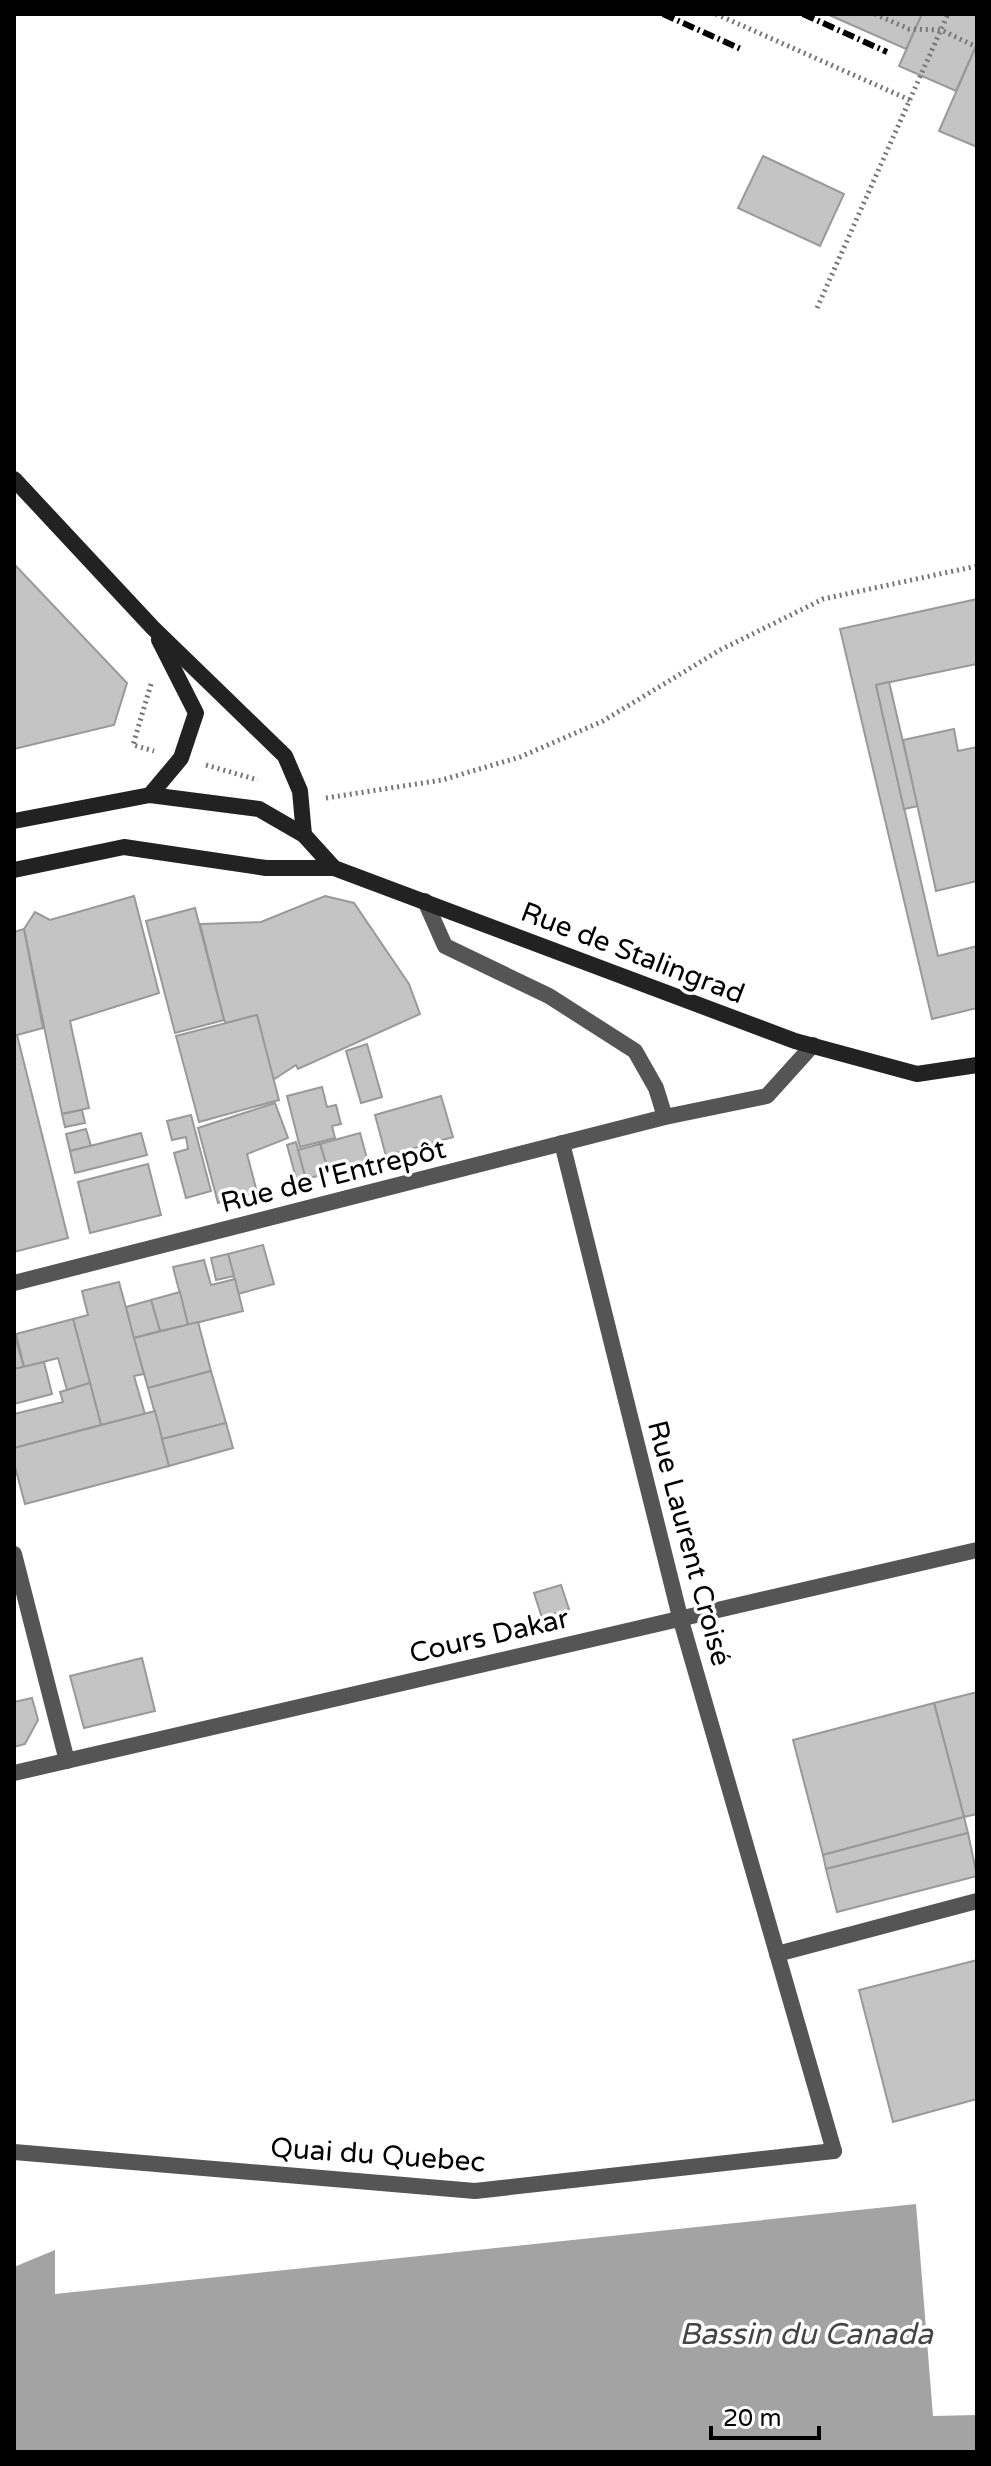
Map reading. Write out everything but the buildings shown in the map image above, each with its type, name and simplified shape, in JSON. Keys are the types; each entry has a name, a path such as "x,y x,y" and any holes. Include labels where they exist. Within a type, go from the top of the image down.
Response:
{"main road":[{"path":"14,479 153,628 285,756 300,791 304,835"},
{"path":"150,795 181,758 196,713 153,628"},
{"path":"14,821 150,795 259,809 304,835 334,868"},
{"path":"14,870 124,847 266,868 334,868"},
{"name":"Rue de Stalingrad","path":"334,868 813,1045 917,1074 977,1065"}],"street":[{"path":"425,901 445,946 549,996 635,1051 656,1088 665,1117"},
{"name":"Rue de l'Entrepôt","path":"14,1283 665,1117 767,1096 813,1045"},
{"name":"Rue Laurent Croisé","path":"562,1143 680,1617 834,2151"},
{"name":"Cours Dakar","path":"14,1773 977,1550"},
{"path":"14,1554 67,1761"},
{"path":"777,1954 977,1901"},
{"name":"Quai du Quebec","path":"14,2152 475,2191 834,2151"}],"path":[{"path":"716,14 909,101 941,30"},
{"path":"875,14 909,29 941,30 977,47"},
{"path":"817,308 948,14"},
{"path":"330,798 442,780 520,757 603,721 720,650 823,599 977,566"},
{"path":"155,670 133,745 300,791"}],"water":[{"name":"Bassin du Canada","path":"916,2204 933,2416 977,2415 977,2452 14,2452 14,2267 55,2250 55,2294"}],"railway":[{"path":"663,14 741,49"},
{"path":"803,14 887,52"}]}
